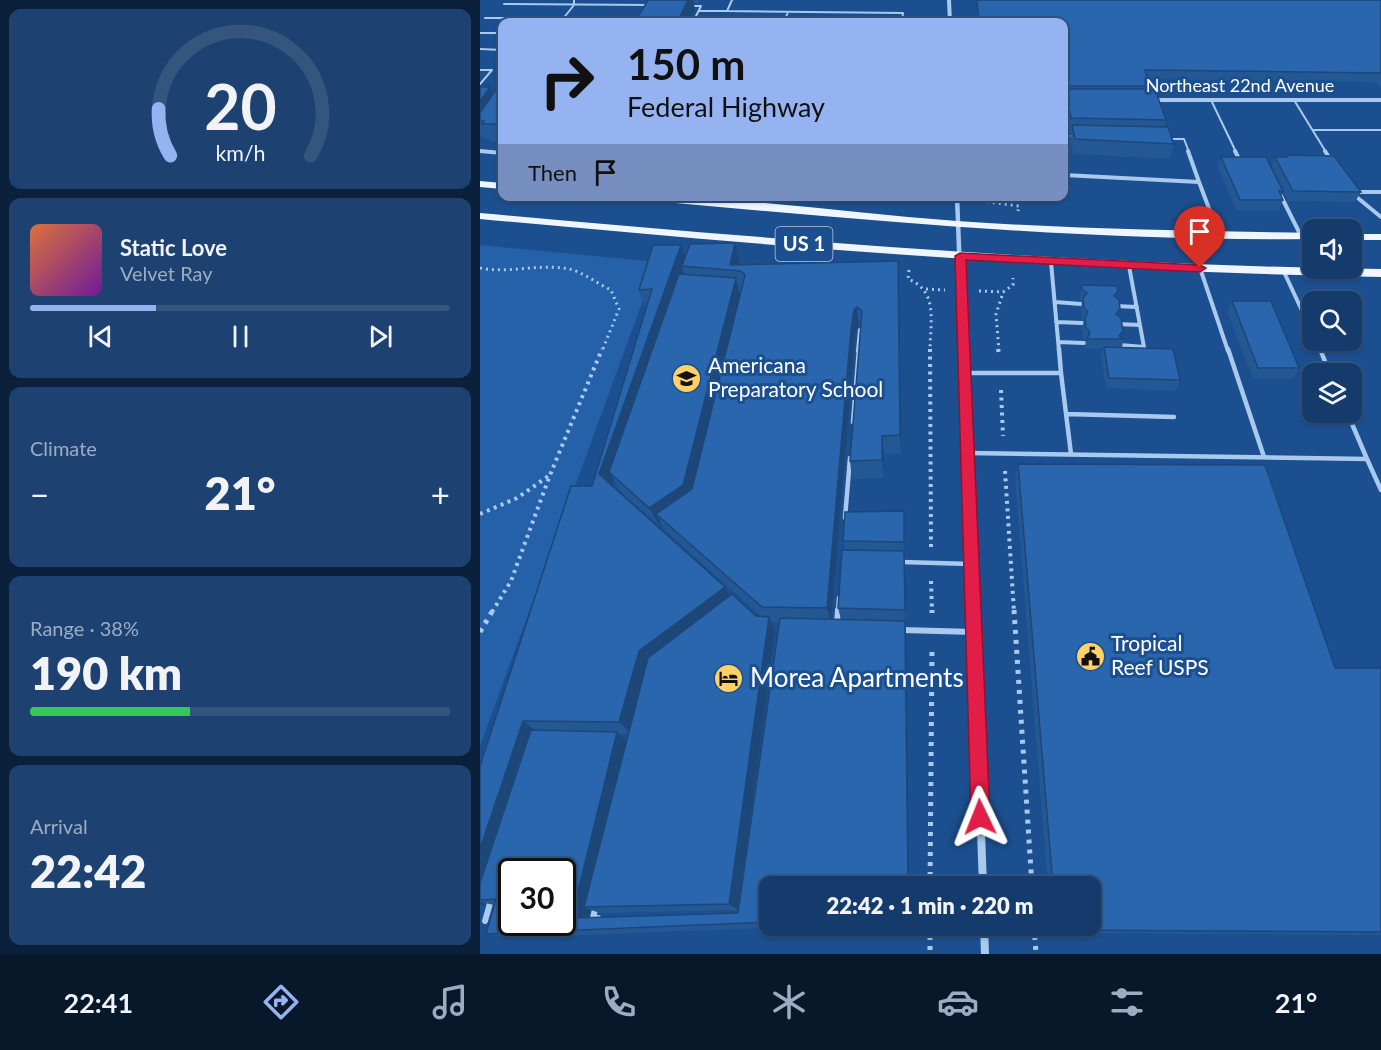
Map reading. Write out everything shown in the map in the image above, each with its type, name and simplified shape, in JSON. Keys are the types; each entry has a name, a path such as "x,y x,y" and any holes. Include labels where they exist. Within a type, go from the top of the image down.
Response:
{"main road":[{"path":"480,184 498,186"},
{"name":"US 1","path":"730,201 959,224 1219,235 1302,236"},
{"name":"US 1","path":"480,216 703,242 1129,266 1381,273"},
{"path":"1362,237 1381,237"}],"street":[{"path":"949,0 950,18"},
{"name":"Northeast 22nd Avenue","path":"1143,100 1381,100"},
{"path":"957,201 983,876"},
{"path":"984,936 985,954"}],"lane":[{"path":"564,18 574,5 574,0"},
{"path":"727,11 732,0"},
{"path":"504,4 658,5"},
{"path":"640,18 648,5"},
{"path":"680,6 701,6 695,18"},
{"path":"699,11 903,13 902,18"},
{"path":"786,18 788,12"},
{"path":"485,18 498,19"},
{"path":"480,33 498,33"},
{"path":"480,49 498,50"},
{"path":"480,70 492,70 480,84"},
{"path":"1211,100 1240,162"},
{"path":"1294,100 1334,166"},
{"path":"1313,130 1381,130"},
{"path":"1068,136 1085,136"},
{"path":"1162,139 1184,140 1219,235"},
{"path":"480,151 498,153"},
{"path":"1068,175 1199,182"},
{"path":"1279,192 1302,228"},
{"path":"1381,192 1351,192 1370,211 1381,217"},
{"path":"1052,262 1061,373 1071,454"},
{"path":"1120,345 1144,346 1129,266"},
{"path":"1200,268 1264,458"},
{"path":"1284,272 1302,311"},
{"path":"1055,302 1081,304"},
{"path":"1115,306 1137,307"},
{"path":"1056,322 1082,323"},
{"path":"1118,324 1140,325"},
{"path":"852,434 860,330"},
{"path":"1058,342 1084,343"},
{"path":"964,373 1061,373"},
{"path":"1066,414 1174,417"},
{"path":"1352,423 1381,490"},
{"path":"844,527 851,446"},
{"path":"967,453 1367,459"},
{"path":"898,562 972,564"},
{"path":"837,628 839,595"},
{"path":"896,630 974,632"},
{"path":"484,921 495,888"},
{"path":"598,896 593,918 604,918"}],"path":[{"path":"480,268 495,271 537,268 570,269 611,290 619,309 550,475 511,581 480,632"},
{"path":"926,289 930,302 932,631 930,876"},
{"path":"1004,292 1000,296 997,309 1031,876"},
{"path":"480,514 517,498 550,475"},
{"path":"930,936 930,954"},
{"path":"1035,936 1036,954"}],"shaded area":[{"path":"480,245 657,262 480,746"}],"building":[{"path":"648,0 688,0 679,18 637,18"},
{"path":"977,0 1381,0 1381,73 1145,70 1150,86 1068,86 1068,18 979,18"},
{"path":"480,87 490,87 480,101"},
{"path":"497,88 498,124 482,124 484,121 480,121 480,113"},
{"path":"1068,89 1155,89 1166,120 1071,118"},
{"path":"1072,125 1168,127 1174,144 1075,139"},
{"path":"1286,155 1334,156 1361,192 1293,191 1275,157 1287,157"},
{"path":"1221,157 1266,157 1283,191 1279,191 1283,200 1240,200"},
{"path":"735,243 730,265 898,261 900,435 882,436 882,460 850,461 862,311 857,307 854,310 851,330 827,608 762,607 656,514 692,489 745,275 741,271 682,266 690,244"},
{"path":"653,245 681,245 599,474 725,587 639,651 619,722 523,721 480,849 480,766 571,486 592,486 652,289 639,290"},
{"path":"679,274 736,278 683,485 649,508 609,472"},
{"path":"1082,285 1117,286 1118,291 1114,296 1119,300 1120,309 1116,314 1121,318 1123,331 1119,336 1124,339 1087,339 1090,332 1086,328 1085,317 1088,312 1084,308 1083,298 1087,293 1082,289"},
{"path":"1232,301 1271,301 1299,368 1258,368"},
{"path":"1104,347 1173,349 1180,380 1109,378"},
{"path":"1018,464 1265,465 1335,668 1381,668 1381,932 1101,930 1101,876 1052,876"},
{"path":"904,511 904,542 843,541 845,512"},
{"path":"842,550 904,551 905,610 838,608"},
{"path":"732,594 756,616 769,617 729,904 584,907 648,658"},
{"path":"780,618 905,621 908,876 759,876 759,922 576,930 577,918 738,913"},
{"path":"531,730 617,732 576,900 576,858 498,858 498,933 486,934 496,899 480,900 480,883"}],"place":[{"name":"Americana Preparatory School","path":"687,378"},
{"name":"Tropical Reef USPS","path":"1090,656"},
{"name":"Morea Apartments","path":"729,678"}],"route":[{"path":"980,817 960,256 1200,268"}]}
